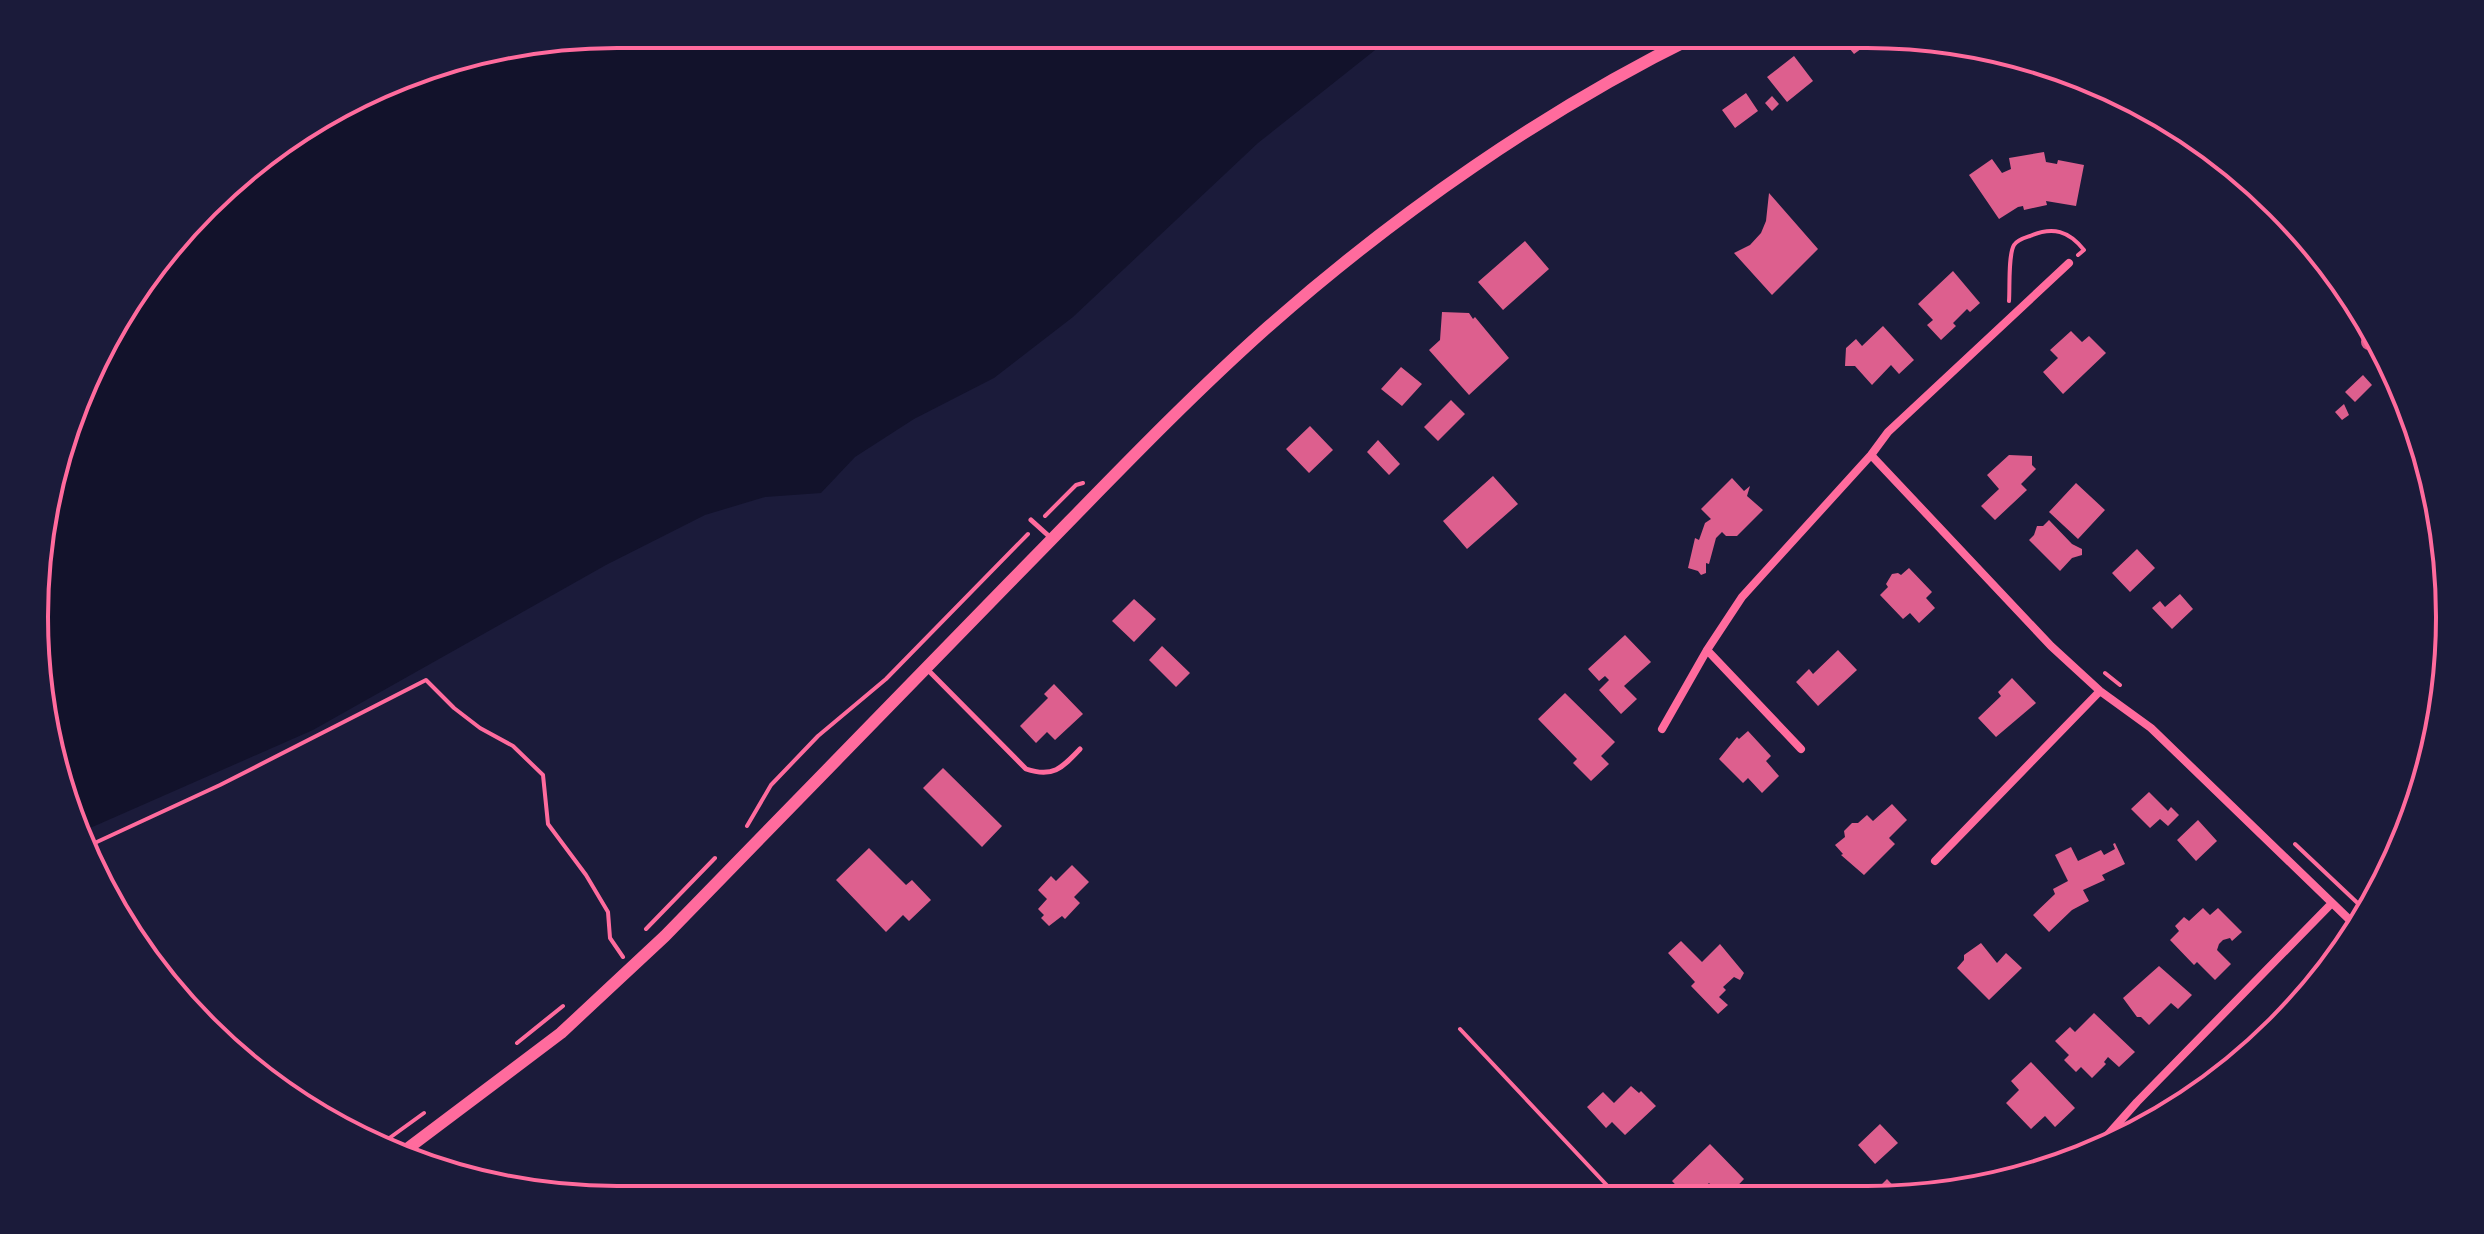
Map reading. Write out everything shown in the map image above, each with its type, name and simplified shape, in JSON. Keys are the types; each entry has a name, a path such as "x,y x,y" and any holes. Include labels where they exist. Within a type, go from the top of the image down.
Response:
{"street":[{"path":"410,1147 561,1033 634,966 1163,427 1259,336 1438,193 1538,126 1672,48"},
{"path":"1662,729 1707,650 1742,597 1871,455 1888,432 2069,263"},
{"path":"1871,455 2051,646 2100,691 2161,737 2349,919"},
{"path":"1707,650 1801,749"},
{"path":"1935,861 2100,691"},
{"path":"2112,1130 2332,903"}],"lane":[{"path":"1034,522 1053,539"},
{"path":"926,668 1026,769 1040,774 1053,772 1080,749"}],"path":[{"path":"739,834 771,785 818,736 886,679 1034,522 1076,485 1085,483"},
{"path":"2098,668 2127,691"},
{"path":"95,843 220,785 426,680 454,708 480,728 513,746 543,775 548,824 586,875 608,912 610,938 620,955 634,966"},
{"path":"2291,840 2359,904"},
{"path":"642,933 717,856"},
{"path":"620,955 631,944"},
{"path":"510,1048 571,999"},
{"path":"1460,1029 1608,1186"},
{"path":"389,1138 430,1108"}],"shaded area":[{"path":"1378,48 1258,143 1073,317 994,378 914,419 855,457 821,493 765,497 705,515 606,565 313,730 89,829 67,764 53,691 49,654 49,580 67,470 91,399 124,332 166,271 215,215 271,166 332,124 399,91 470,67 580,49"}],"building":[{"path":"1794,56 1813,81 1787,102 1767,77"},
{"path":"1746,93 1758,111 1735,128 1722,110"},
{"path":"1772,96 1779,104 1772,111 1765,103"},
{"path":"2044,152 2046,162 2057,164 2058,160 2084,165 2076,206 2046,201 2047,205 2024,210 2023,206 2018,207 1999,219 1969,175 1992,159 2002,173 2011,169 2009,158"},
{"path":"1769,193 1818,249 1772,295 1734,253 1750,245 1761,233 1766,221"},
{"path":"1525,241 1549,269 1503,310 1478,282"},
{"path":"1953,271 1980,303 1970,312 1967,309 1953,323 1956,326 1941,340 1927,325 1933,320 1918,304"},
{"path":"1442,312 1469,313 1473,319 1475,317 1509,358 1469,395 1429,350 1440,340"},
{"path":"1883,326 1914,360 1899,374 1891,365 1872,385 1855,366 1845,366 1846,348 1856,339 1862,346"},
{"path":"2071,331 2082,342 2089,336 2106,353 2063,394 2043,372 2058,358 2050,350"},
{"path":"2362,337 2369,350 2363,348"},
{"path":"1401,367 1422,384 1402,406 1381,389"},
{"path":"2363,375 2372,385 2355,402 2345,392"},
{"path":"1451,400 1465,414 1438,441 1424,427"},
{"path":"2344,404 2349,415 2342,420 2335,412"},
{"path":"1310,426 1333,450 1309,473 1286,449"},
{"path":"1378,440 1400,464 1389,475 1367,452"},
{"path":"2009,455 2032,456 2032,465 2036,469 2021,484 2027,490 1995,520 1981,506 1999,489 1987,475"},
{"path":"1493,476 1518,504 1467,549 1443,521"},
{"path":"1732,478 1744,491 1750,486 1747,496 1763,510 1737,536 1726,536 1722,532 1716,538 1709,564 1706,563 1706,573 1701,575 1688,568 1695,538 1699,540 1705,523 1711,519 1701,509"},
{"path":"2076,483 2105,510 2078,539 2049,512"},
{"path":"2049,520 2072,544 2082,549 2082,555 2072,558 2060,571 2029,540 2037,526 2043,526"},
{"path":"2137,549 2155,568 2130,592 2112,573"},
{"path":"1909,568 1932,592 1926,598 1935,608 1919,623 1910,613 1903,619 1880,595 1888,587 1886,584 1892,574 1901,575"},
{"path":"2180,594 2193,609 2172,629 2152,608 2160,601 2165,607"},
{"path":"1134,599 1156,619 1134,642 1112,621"},
{"path":"1625,635 1651,662 1624,686 1637,699 1621,714 1599,690 1609,680 1605,676 1599,681 1588,669"},
{"path":"1162,646 1190,673 1176,687 1149,660"},
{"path":"1838,650 1857,670 1818,706 1796,682 1809,669 1813,674"},
{"path":"2012,678 2036,703 1996,737 1978,718 2001,696 1998,692"},
{"path":"1054,684 1083,714 1055,740 1047,732 1036,743 1020,726 1048,698 1044,694"},
{"path":"1565,693 1615,742 1601,756 1609,764 1591,781 1573,763 1577,759 1538,719"},
{"path":"1748,731 1771,756 1766,761 1779,776 1762,793 1748,778 1743,783 1719,759 1737,737 1739,739"},
{"path":"943,768 1002,826 982,847 923,788"},
{"path":"2149,792 2168,811 2171,807 2179,815 2168,826 2160,819 2150,828 2131,809"},
{"path":"1892,804 1907,820 1889,838 1895,844 1864,875 1841,855 1835,845 1845,837 1844,831 1852,823 1858,823 1867,815 1873,821"},
{"path":"2198,820 2217,841 2196,861 2177,840"},
{"path":"2115,843 2125,864 2102,875 2105,880 2083,890 2089,901 2072,910 2049,932 2033,915 2055,894 2053,889 2068,881 2055,855 2071,847 2078,861 2101,850 2104,855 2115,849"},
{"path":"869,848 906,885 912,880 931,900 909,921 903,915 886,932 836,880"},
{"path":"1072,865 1089,882 1074,897 1080,903 1065,919 1062,916 1049,926 1038,909 1047,899 1038,890 1051,876 1056,881"},
{"path":"2203,908 2210,915 2218,908 2242,932 2232,941 2230,938 2219,944 2217,950 2231,964 2215,980 2197,962 2194,965 2170,940 2179,931 2175,926 2184,917 2189,921"},
{"path":"1681,941 1702,962 1720,944 1744,973 1740,980 1734,977 1723,987 1726,990 1719,997 1728,1005 1718,1014 1691,986 1695,982 1668,953"},
{"path":"1981,943 1997,963 2006,953 2022,968 1989,1000 1957,968 1964,955"},
{"path":"2159,966 2192,995 2178,1009 2171,1003 2149,1025 2137,1017 2123,998"},
{"path":"2094,1013 2135,1052 2119,1067 2108,1057 2104,1062 2106,1064 2092,1078 2081,1067 2076,1072 2064,1060 2069,1055 2055,1041 2070,1027 2075,1032"},
{"path":"2031,1062 2075,1108 2055,1127 2045,1116 2031,1129 2006,1103 2019,1090 2011,1081"},
{"path":"1631,1086 1656,1106 1625,1135 1612,1122 1606,1128 1587,1107 1603,1092 1614,1103"},
{"path":"1880,1124 1898,1143 1875,1164 1858,1145"},
{"path":"1710,1144 1744,1179 1737,1186 1712,1186 1709,1183 1706,1186 1677,1186 1672,1181"},
{"path":"1887,1179 1893,1185 1880,1186"}]}
